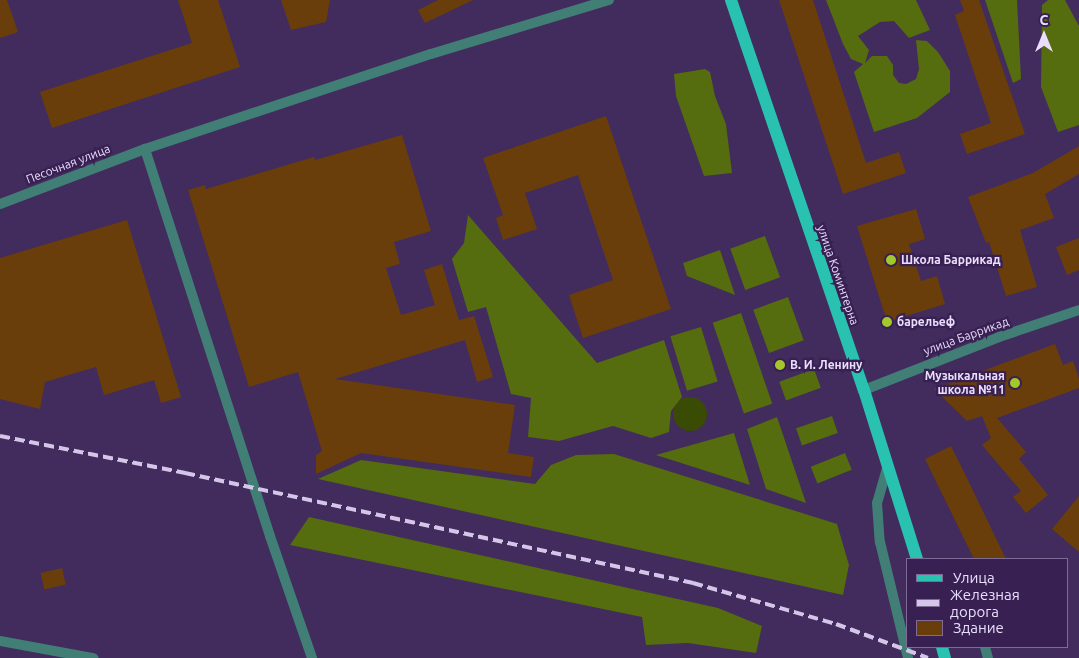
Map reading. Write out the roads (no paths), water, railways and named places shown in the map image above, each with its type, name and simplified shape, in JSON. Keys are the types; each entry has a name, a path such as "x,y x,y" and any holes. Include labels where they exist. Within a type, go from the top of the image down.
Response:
{"main road":[{"name":"улица Коминтерна","path":"731,0 864,390 918,558"}],"street":[{"name":"Песочная улица","path":"0,204 145,149 431,54 608,0"},
{"path":"145,149 270,536 312,658"},
{"name":"улица Баррикад","path":"864,390 999,337 1079,310"},
{"path":"888,465 878,503 880,542 908,658"},
{"path":"0,642 93,658"}],"railway":[{"path":"0,436 185,473 693,583 836,624 928,658"}],"place":[{"name":"Школа Баррикад","path":"891,260"},
{"name":"барельеф","path":"887,322"},
{"name":"В. И. Ленину","path":"780,365"},
{"name":"Музыкальная школа №11","path":"1015,383"}]}
